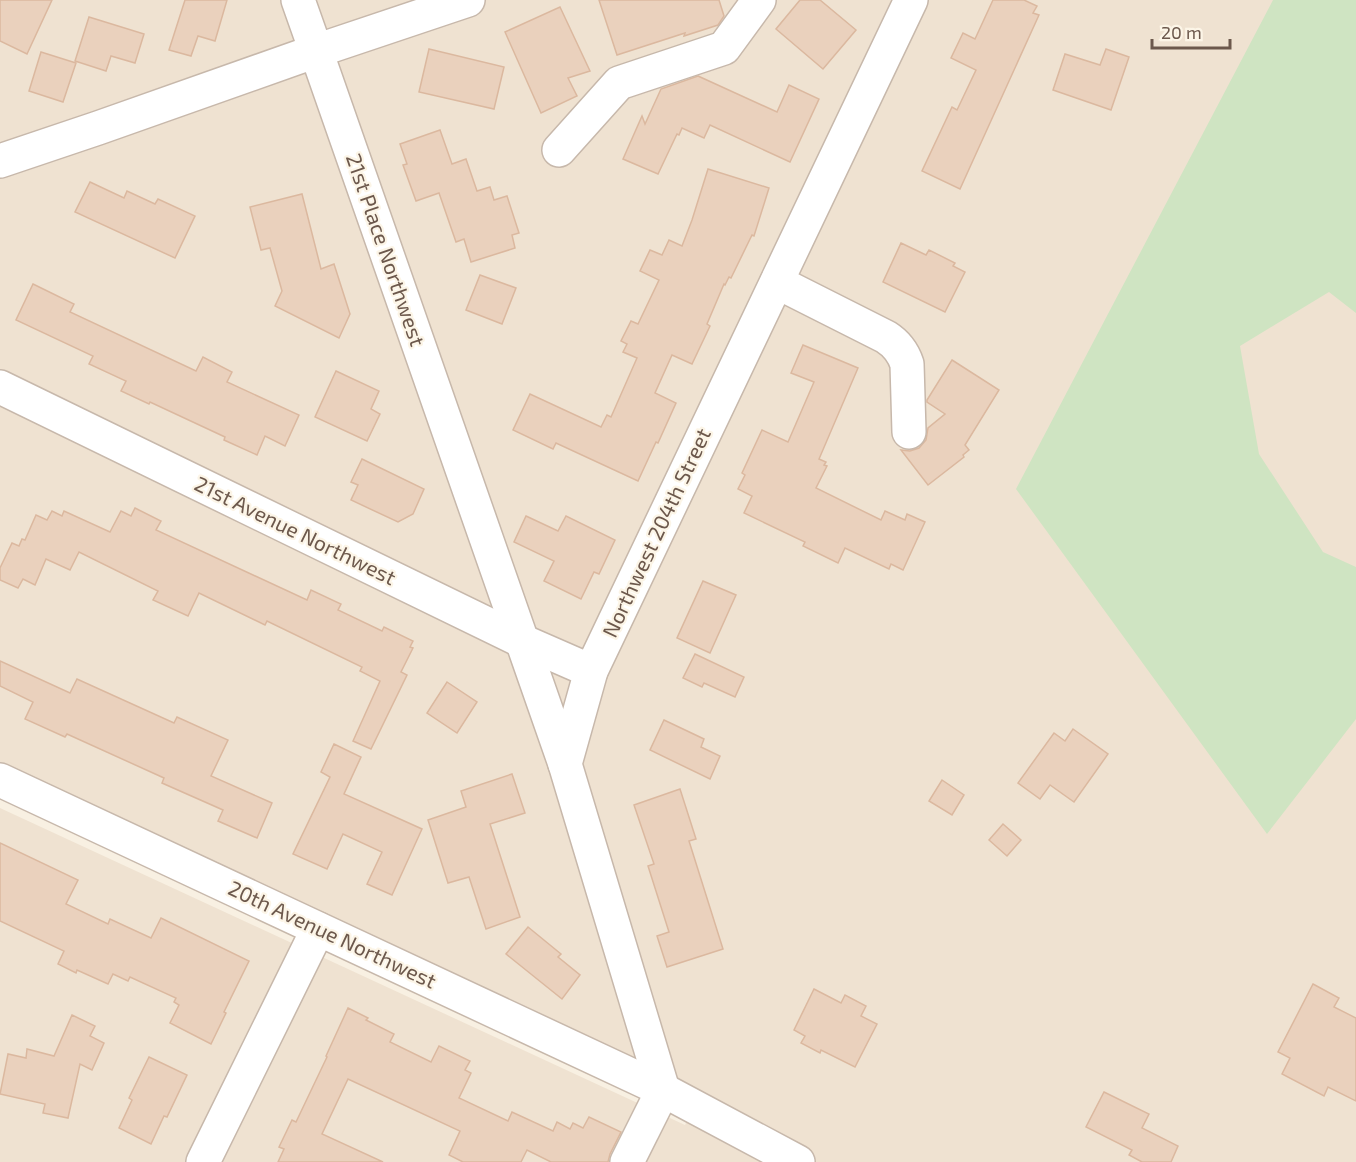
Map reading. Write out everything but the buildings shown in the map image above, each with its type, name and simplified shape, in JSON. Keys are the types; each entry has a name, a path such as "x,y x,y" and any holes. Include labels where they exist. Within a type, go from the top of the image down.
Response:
{"street":[{"name":"21st Place Northwest","path":"298,0 565,764"},
{"path":"0,161 468,0"},
{"path":"559,150 619,83 724,48 759,0"},
{"name":"Northwest 204th Street","path":"565,764 591,671 911,0"},
{"path":"777,282 886,337 899,347 907,364 909,432"},
{"name":"21st Avenue Northwest","path":"0,387 520,640 591,671"},
{"path":"565,764 663,1090 627,1162"},
{"name":"20th Avenue Northwest","path":"0,780 663,1090 798,1162"},
{"path":"203,1162 318,929"}],"shaded area":[{"path":"0,0 1356,0 1356,1162 0,1162 0,808 685,1125 701,1092 0,763"}],"green space":[{"path":"1273,0 1356,0 1356,313 1329,292 1240,346 1259,454 1323,552 1356,567 1356,719 1267,834 1016,489"}]}
